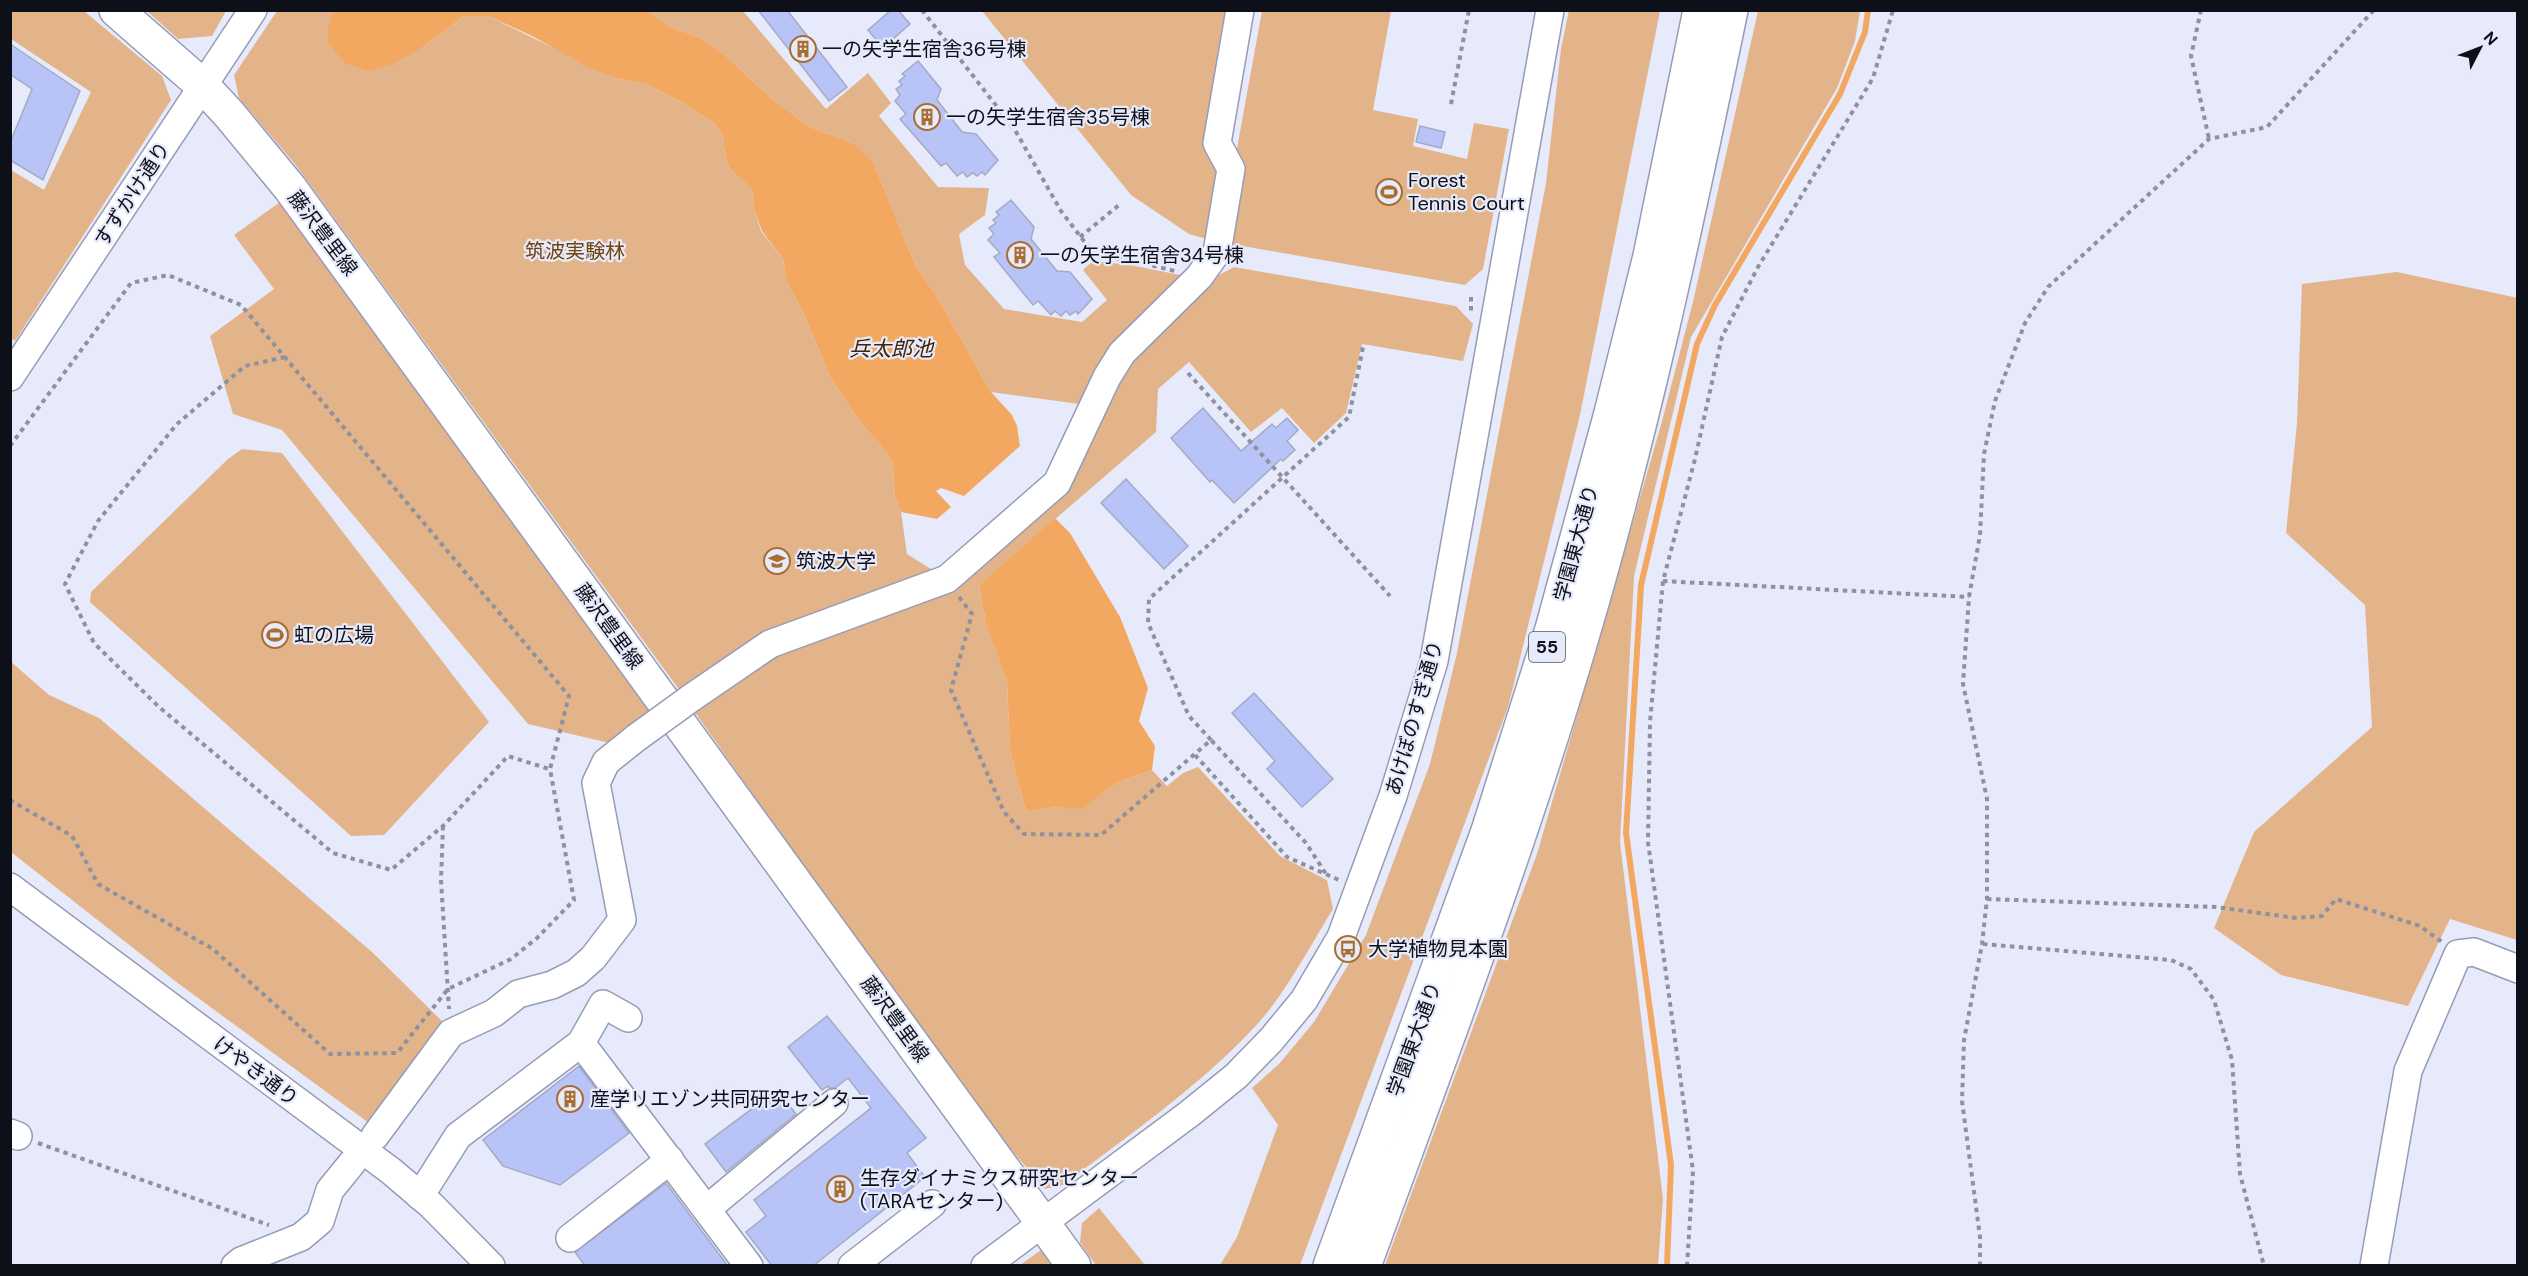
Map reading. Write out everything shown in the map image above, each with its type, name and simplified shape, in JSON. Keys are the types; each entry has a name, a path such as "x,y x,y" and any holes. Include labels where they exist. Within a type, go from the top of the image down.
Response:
{"main road":[{"name":"藤沢豊里線","path":"116,10 203,86 248,136 337,251 1074,1266"},
{"name":"学園東大通り","path":"1330,1266 1488,831 1552,629 1611,413 1650,256 1700,10"},
{"name":"学園東大通り","path":"1364,1266 1521,830 1581,640 1640,422 1676,274 1731,10"}],"street":[{"name":"すずかけ通り","path":"15,360 253,10"},
{"path":"375,1136 451,1033 494,1014 518,994 552,985 576,973 592,958 622,920 596,783 606,762 691,698 770,644 947,579 1057,483 1107,377 1122,353 1199,277 1217,252 1231,169 1217,143 1240,10"},
{"name":"あけぼのすぎ通り","path":"985,1266 1189,1114 1236,1076 1271,1040 1322,972 1341,937 1344,882 1418,721 1434,661 1550,10"},
{"name":"けやき通り","path":"10,887 391,1172 462,1234 491,1266"},
{"path":"2374,1266 2408,1071 2458,954 2474,952 2517,969"},
{"path":"420,1196 458,1136 581,1043 603,1004 628,1018"},
{"path":"581,1043 708,1208 749,1266"},
{"path":"708,1208 834,1103"},
{"path":"570,1238 670,1160"},
{"path":"236,1266 241,1261 301,1237 320,1221 330,1190 352,1164"},
{"path":"852,1266 932,1204"}],"path":[{"path":"922,10 1015,130 1061,211 1096,257 1130,260 1199,277"},
{"path":"1451,104 1469,10"},
{"path":"1688,1266 1692,1171 1648,842 1650,722 1663,581 1695,459 1722,337 1758,267 1873,78 1893,10"},
{"path":"2201,10 2191,56 2209,139"},
{"path":"1980,1266 1980,1237 1962,1101 1964,1040 1982,944 1987,898 1987,799 1963,684 1969,597 1980,535 1984,454 1995,401 2025,323 2048,287 2209,139 2267,127 2374,10"},
{"path":"1080,237 1119,204"},
{"path":"10,446 131,283 168,275 241,304 569,696 550,769 574,900 537,938 511,958 448,988 398,1053 330,1054 213,950 98,884 72,836 10,800"},
{"path":"1471,297 1471,313 1475,321"},
{"path":"1326,874 1306,843 1189,716 1148,623 1149,599 1348,417 1363,347"},
{"path":"285,357 245,366 177,424 98,521 65,584 94,643 159,706 333,853 391,870 443,826 508,756 550,769"},
{"path":"1188,373 1390,596"},
{"path":"947,579 972,614 951,690 1004,812 1024,834 1101,835 1210,740"},
{"path":"1663,581 1969,597"},
{"path":"1195,755 1287,857 1344,882"},
{"path":"443,826 441,880 448,988"},
{"path":"1987,898 2216,907 2296,918 2322,916 2336,899 2420,926 2458,954"},
{"path":"1982,944 2171,960 2191,969 2214,1000 2232,1060 2240,1174 2265,1266"},
{"path":"14,1134 301,1237"}],"green space":[{"path":"1569,10 1660,11 1580,415 1508,707 1300,1265 1220,1265 1237,1237 1278,1125 1252,1088 1279,1064 1314,1022 1366,935 1430,764 1457,653 1546,183 1561,49"},
{"path":"10,11 84,11 162,76 171,100 15,341 10,338 11,170 44,190 91,92 11,39"},
{"path":"147,11 226,11 212,36 178,39"},
{"name":"筑波実験林","path":"277,11 334,11 328,26 422,48 464,16 488,16 615,78 646,84 714,123 724,138 729,168 752,189 754,209 761,231 783,259 787,283 803,312 830,377 857,418 887,453 893,465 895,496 901,512 907,554 947,579 1069,484 1120,375 1217,276 1234,267 1456,306 1473,324 1463,361 1362,344 1346,413 1314,443 1282,408 1251,432 1189,362 1158,389 1156,432 979,585 985,618 1007,681 1010,751 1026,812 1056,807 1082,808 1116,783 1152,770 1167,786 1183,773 1198,767 1280,856 1327,880 1333,909 1283,990 1248,1034 1182,1094 1063,1185 1045,1189 967,1098 675,684 295,164 239,98 234,75"},
{"path":"648,11 743,11 826,109 868,73 891,103 879,116 938,187 989,188 985,215 959,234 965,265 1004,309 1082,322 1107,300 1083,270 1093,261 1130,265 1185,276 1087,405 991,392 936,295 915,264 876,169 853,143 810,127 771,98 726,56 699,37 670,27"},
{"path":"982,11 1226,11 1220,174 1211,240 1189,234 1131,195"},
{"path":"1262,11 1391,11 1373,110 1418,119 1413,146 1467,159 1474,123 1509,129 1483,269 1465,285 1220,242"},
{"path":"1758,11 1860,11 1855,41 1837,88 1691,337 1634,576 1620,842 1663,1199 1658,1265 1385,1265 1537,854 1661,425 1693,302"},
{"path":"280,202 653,712 614,744 528,724 282,430 233,414 210,336 274,289 234,235"},
{"path":"2397,272 2518,298 2517,940 2450,919 2408,1006 2281,975 2214,928 2254,832 2372,727 2365,605 2286,533 2297,423 2302,284"},
{"name":"虹の広場","path":"242,449 282,453 489,722 384,835 351,836 90,602 91,592 228,459"},
{"path":"10,661 49,695 99,718 372,952 445,1024 373,1126 179,984 11,852"},
{"path":"1099,1208 1145,1265 1096,1265 1080,1243 1082,1223"},
{"path":"1041,1250 1051,1265 1020,1265"}],"water":[{"name":"兵太郎池","path":"334,10 648,11 670,27 699,37 726,56 771,98 810,127 853,143 866,155 876,169 915,264 936,295 991,392 1012,415 1017,426 1020,446 964,496 941,488 936,491 951,507 937,519 901,512 895,496 893,465 887,453 857,418 830,377 803,312 787,283 783,259 762,231 754,209 752,189 729,168 724,138 714,123 646,84 615,78 588,67 532,36 488,16 464,16 422,48 391,65 368,71 345,63 328,43 328,26"},
{"path":"1055,518 1070,533 1120,617 1148,688 1139,721 1155,746 1152,770 1116,783 1082,809 1056,807 1026,812 1010,751 1007,681 986,623 979,585"}],"building":[{"name":"一の矢学生宿舎36号棟","path":"758,10 787,10 847,87 829,101"},
{"path":"891,10 898,10 910,24 883,48 868,30"},
{"path":"10,44 80,91 43,180 10,160 10,143 32,89 10,74"},
{"name":"一の矢学生宿舎35号棟","path":"918,61 941,89 937,100 962,132 976,134 998,160 985,175 982,172 977,176 973,173 967,177 963,172 957,176 946,163 941,166 900,119 906,114 895,101 900,95 896,89 902,85 899,81 905,76 902,74"},
{"path":"1420,126 1445,132 1441,148 1416,142"},
{"name":"一の矢学生宿舎34号棟","path":"1011,200 1034,227 1031,239 1057,271 1070,272 1092,299 1078,314 1076,311 1070,315 1066,311 1061,316 1055,311 1051,315 1038,301 1033,305 994,257 1000,253 988,240 994,234 989,228 996,223 993,220 999,215 996,212"},
{"path":"1203,408 1241,451 1272,424 1276,428 1287,418 1298,430 1287,441 1295,450 1283,461 1281,459 1234,503 1212,480 1210,482 1171,438"},
{"path":"1126,479 1188,546 1164,569 1101,503"},
{"path":"1254,693 1333,779 1302,807 1267,769 1275,761 1232,713"},
{"name":"生存ダイナミクス研究センター (TARAセンター)","path":"827,1016 926,1138 907,1153 925,1177 813,1266 772,1266 746,1232 766,1216 754,1200 871,1108 848,1078 835,1088 828,1086 822,1090 788,1047"},
{"name":"産学リエゾン共同研究センター","path":"579,1066 629,1133 560,1185 503,1166 483,1140"},
{"path":"777,1090 796,1114 726,1172 705,1144"},
{"path":"666,1183 728,1266 585,1266 575,1252"}],"waterway":[{"path":"1667,1266 1671,1165 1626,833 1641,585 1697,344 1715,305 1840,94 1865,32 1868,10"}],"place":[{"name":"一の矢学生宿舎36号棟","path":"803,49"},
{"name":"一の矢学生宿舎35号棟","path":"927,117"},
{"name":"Forest Tennis Court","path":"1389,192"},
{"name":"一の矢学生宿舎34号棟","path":"1020,255"},
{"name":"筑波大学","path":"777,561"},
{"name":"虹の広場","path":"275,635"},
{"name":"大学植物見本園","path":"1348,949"},
{"name":"産学リエゾン共同研究センター","path":"570,1099"},
{"name":"生存ダイナミクス研究センター (TARAセンター)","path":"840,1189"}]}
